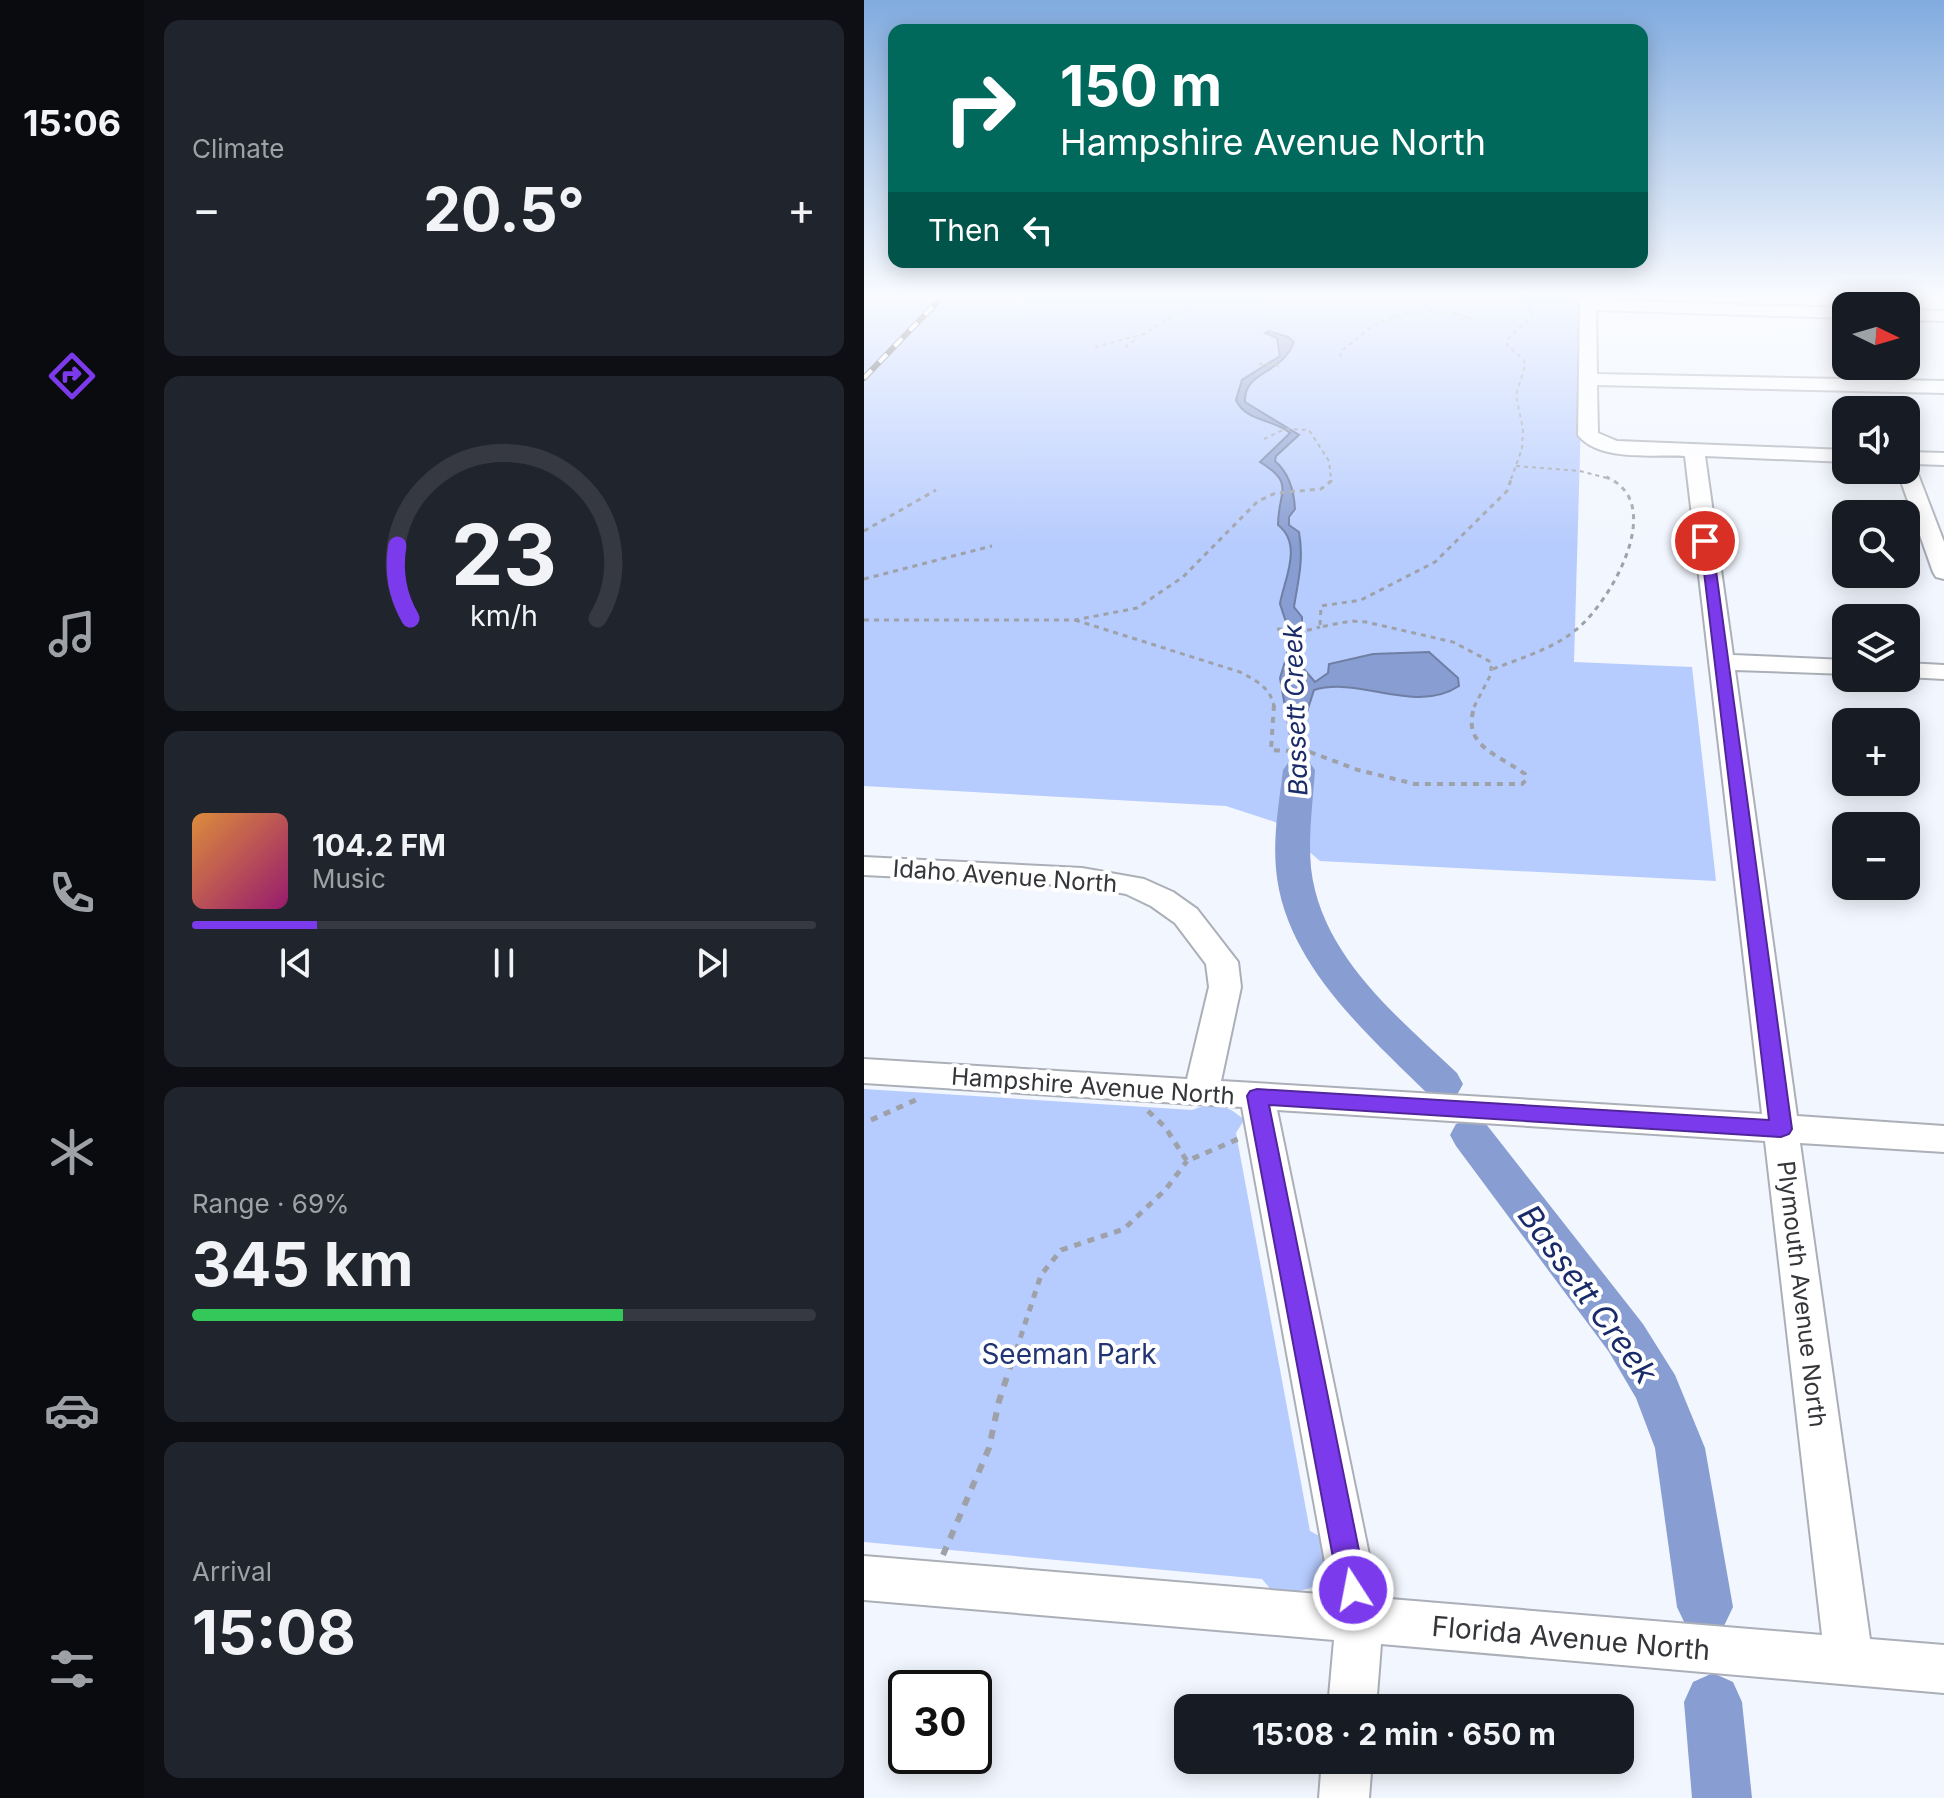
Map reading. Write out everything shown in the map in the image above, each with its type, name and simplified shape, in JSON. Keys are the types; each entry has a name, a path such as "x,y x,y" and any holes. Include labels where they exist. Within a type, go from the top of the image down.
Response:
{"street":[{"path":"1832,455 1617,447 1596,442 1588,435 1589,379 1944,387"},
{"name":"Plymouth Avenue North","path":"1694,450 1849,1661"},
{"path":"1920,458 1944,459"},
{"path":"1912,484 1944,572"},
{"path":"1720,662 1832,666"},
{"path":"1920,671 1944,672"},
{"name":"Idaho Avenue North","path":"864,866 1082,877 1133,886 1162,899 1186,916 1222,962 1225,987 1201,1093"},
{"name":"Hampshire Avenue North","path":"864,1071 1201,1093 1260,1114 1781,1129 1944,1139"},
{"path":"1260,1114 1359,1621 1353,1694"},
{"name":"Florida Avenue North","path":"864,1578 1944,1669"},
{"path":"1344,1798 1346,1774"}],"path":[{"path":"1320,627 1321,606 1361,600 1445,555 1490,505 1507,491 1522,449 1523,429 1516,395 1521,379"},
{"path":"864,620 1075,620 1137,608 1154,600 1183,577 1258,501 1276,493 1328,486 1333,474 1313,433 1297,428 1268,434 1264,439"},
{"path":"1075,620 1129,640 1237,670 1257,680 1270,690 1274,704 1271,750 1310,752 1358,770 1415,784 1522,784 1526,780 1525,774 1473,739 1470,731 1474,707 1493,669 1547,647 1578,629 1597,608 1626,559 1634,520 1630,498 1623,486 1615,481 1516,466"},
{"path":"864,531 936,490"},
{"path":"864,579 992,546"},
{"path":"1279,630 1309,630 1351,621 1436,637 1477,653 1491,662 1493,669"},
{"path":"871,1120 923,1097"},
{"path":"1133,1110 1148,1111 1165,1127 1187,1161"},
{"path":"933,1584 953,1528 989,1448 999,1401 1041,1275 1061,1250 1124,1229 1166,1189 1187,1161 1260,1114"}],"green space":[{"path":"864,379 1582,379 1574,662 1692,667 1716,881 1320,861 1275,822 1226,806 864,786"},
{"name":"Seeman Park","path":"864,1089 1192,1110 1213,1105 1226,1108 1244,1120 1236,1133 1310,1531 1325,1539 1328,1554 1324,1576 1318,1583 1300,1591 1273,1592 1262,1579 864,1542"}],"water":[{"path":"1255,379 1246,392 1245,402 1299,435 1276,456 1275,461 1284,471 1292,489 1295,509 1289,517 1289,525 1299,532 1300,570 1294,607 1302,617 1302,667 1315,682 1328,673 1329,664 1373,654 1429,652 1458,678 1459,686 1442,694 1424,697 1350,688 1314,690 1304,721 1308,784 1301,820 1280,817 1290,789 1291,741 1280,678 1287,655 1288,628 1280,604 1290,564 1290,543 1278,525 1282,483 1260,462 1290,433 1241,407 1236,400 1242,380"}],"waterway":[{"name":"Bassett Creek","path":"1299,770 1293,857 1296,885 1305,915 1318,943 1354,994 1443,1084"},
{"name":"Bassett Creek","path":"1471,1135 1626,1338 1658,1390 1680,1448 1705,1607"},
{"name":"Bassett Creek","path":"1713,1702 1722,1798"}],"route":[{"path":"1353,1590 1257,1096 1781,1129 1705,541"}]}
